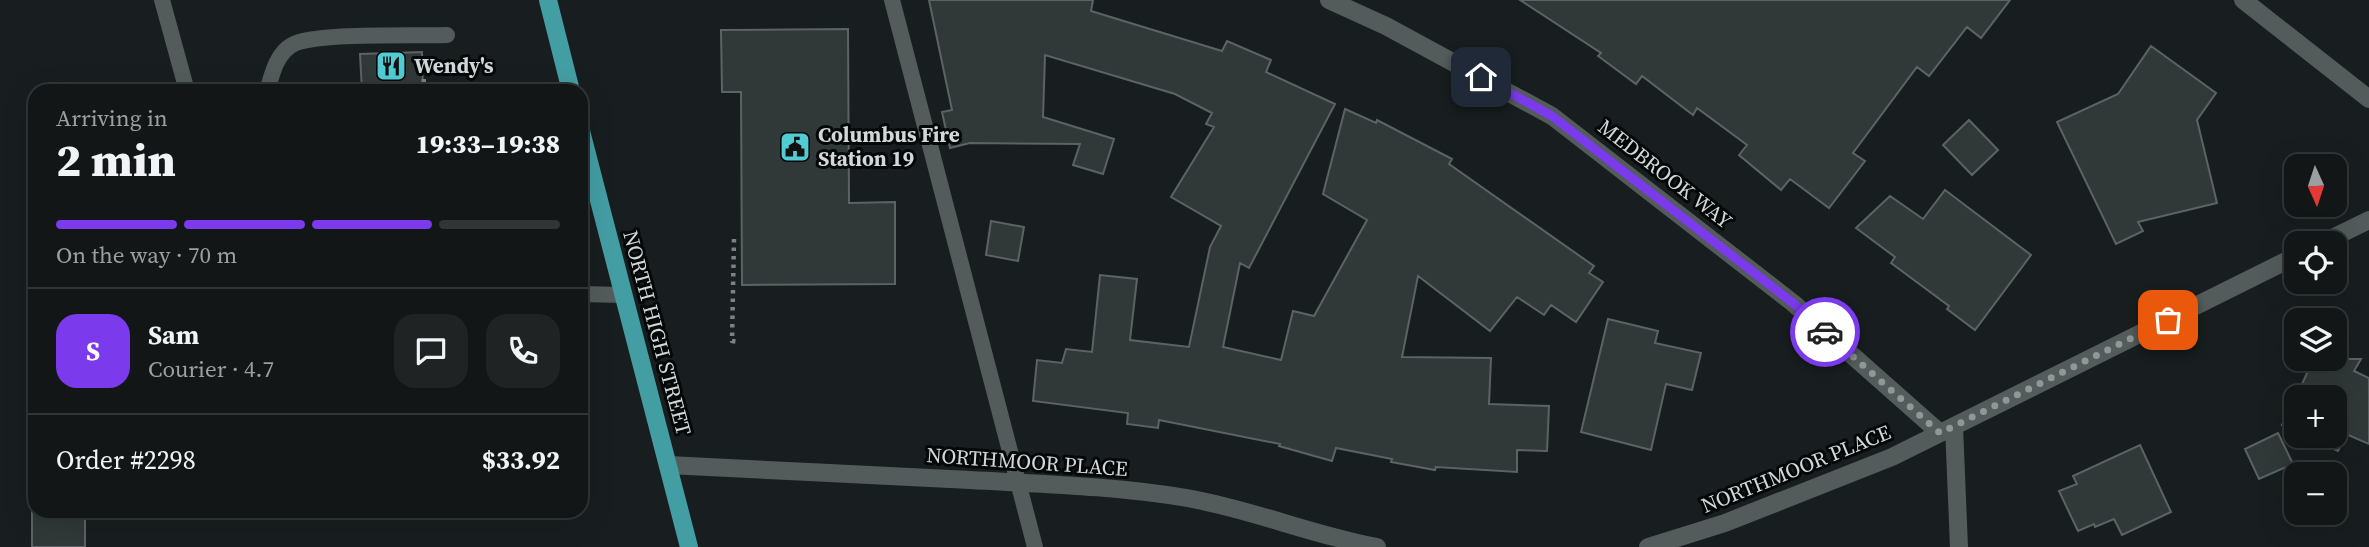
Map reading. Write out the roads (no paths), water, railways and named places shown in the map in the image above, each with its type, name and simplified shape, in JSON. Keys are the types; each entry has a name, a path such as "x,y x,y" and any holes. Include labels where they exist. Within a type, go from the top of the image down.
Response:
{"main road":[{"path":"548,0 569,84"},
{"name":"NORTH HIGH STREET","path":"588,158 689,547"}],"street":[{"name":"MEDBROOK WAY","path":"1329,0 1386,26 1552,116 1793,303 1947,430"},
{"path":"2243,0 2369,99"},
{"path":"2347,231 2369,220"},
{"name":"NORTHMOOR PLACE","path":"1648,547 1725,523 1892,457 2284,262"},
{"path":"1947,430 1959,547"},
{"name":"NORTHMOOR PLACE","path":"668,465 1124,490 1188,498 1377,547"}],"lane":[{"path":"162,0 185,84"},
{"path":"892,0 1035,547"},
{"path":"269,84 276,63 291,45 315,38 447,35"},
{"path":"588,294 623,295"}],"place":[{"name":"Wendy's","path":"391,66"},
{"name":"Columbus Fire Station 19","path":"795,147"}]}
